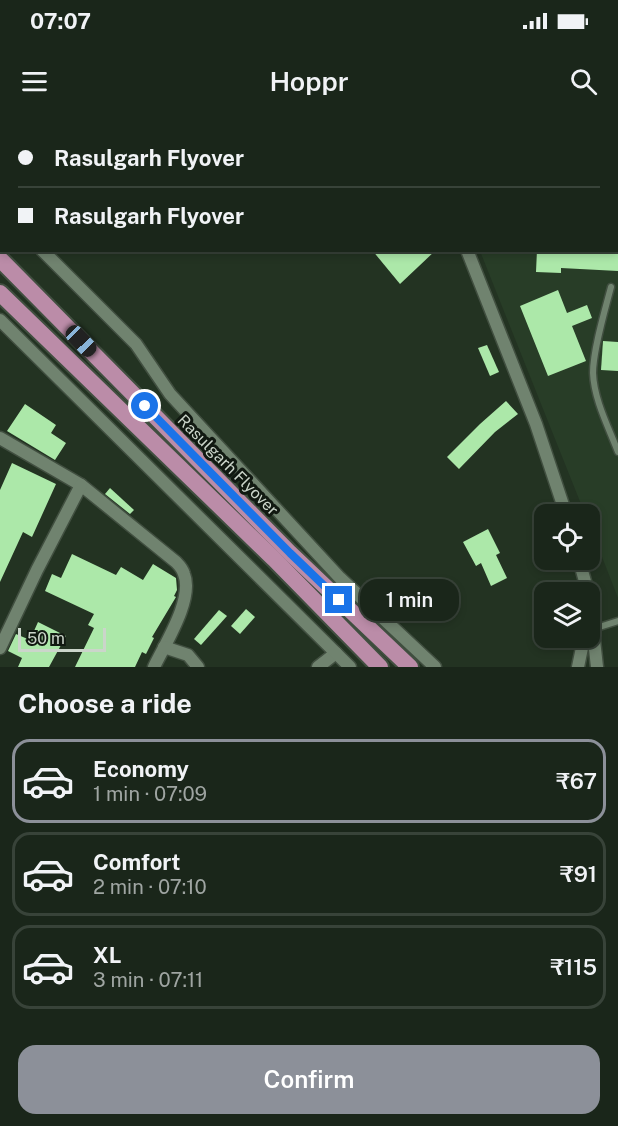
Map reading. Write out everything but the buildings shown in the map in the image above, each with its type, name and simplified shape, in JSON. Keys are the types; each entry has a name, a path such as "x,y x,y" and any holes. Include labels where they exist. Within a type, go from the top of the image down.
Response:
{"highway":[{"name":"Rasulgarh Flyover","path":"0,259 290,553 410,667"},
{"path":"0,293 274,559 380,667"}],"street":[{"path":"44,252 136,344 170,394 340,578 435,667"},
{"path":"468,252 536,424 563,504"},
{"path":"0,320 350,667"},
{"path":"0,438 81,485 176,562 184,574 187,590 183,605 154,667"},
{"path":"0,648 81,485"},
{"path":"164,647 188,656 198,667"},
{"path":"578,667 584,648"},
{"path":"592,648 597,667"},
{"path":"318,667 336,653"}],"lane":[{"path":"612,287 601,326 593,371 595,387 618,452"},
{"path":"600,629 618,621"}],"shaded area":[{"path":"480,252 618,252 618,598 600,552 600,504 581,504"}],"route":[{"path":"145,406 339,600"}]}
